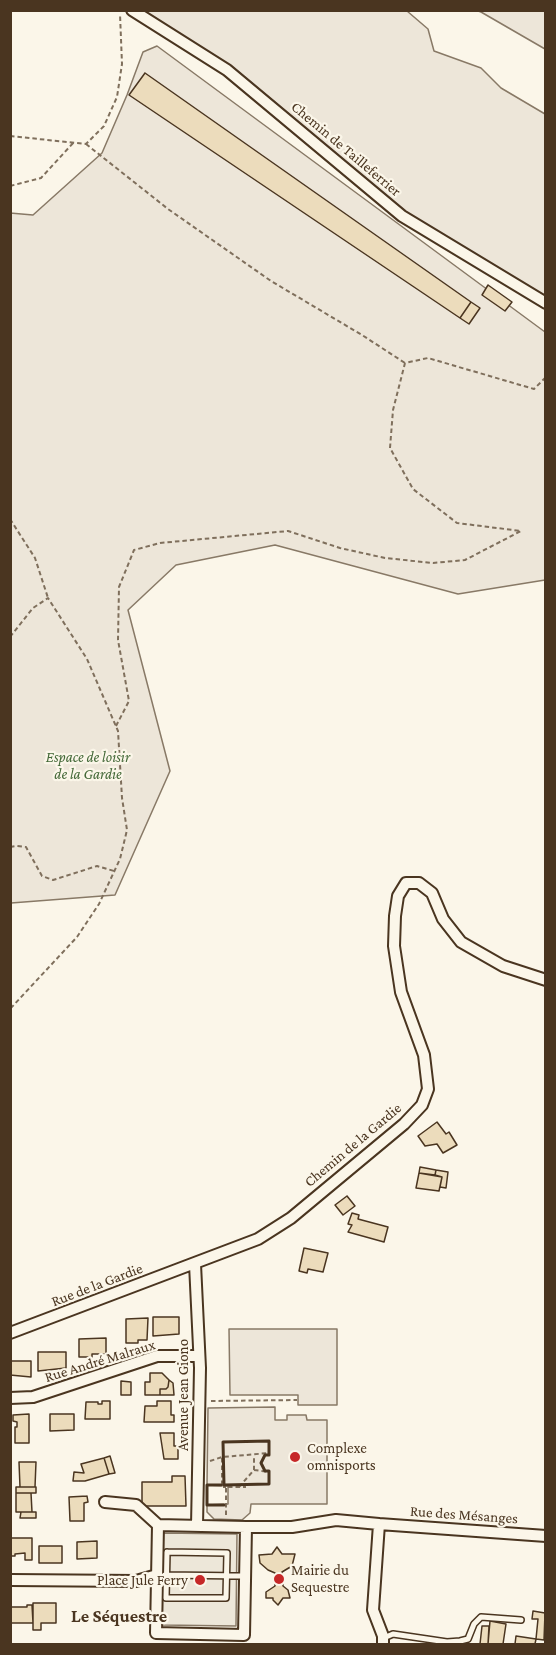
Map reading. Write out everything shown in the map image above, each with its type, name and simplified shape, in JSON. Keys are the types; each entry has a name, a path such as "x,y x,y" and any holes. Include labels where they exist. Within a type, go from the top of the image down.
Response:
{"street":[{"name":"Chemin de Tailleferrier","path":"132,10 227,70 402,216 546,303"},
{"name":"Chemin de la Gardie","path":"195,1264 258,1239 291,1218 404,1124 422,1105 428,1089 424,1055 401,992 394,946 398,896 406,883 419,884 432,893 443,919 461,942 503,966 546,980"},
{"name":"Rue de la Gardie","path":"10,1334 195,1264"},
{"name":"Avenue Jean Giono","path":"195,1264 199,1356 197,1526"},
{"name":"Rue André Malraux","path":"10,1398 33,1397 157,1356 199,1356"},
{"path":"105,1502 136,1504 158,1525 162,1575 156,1633 201,1639 244,1635 246,1527"},
{"name":"Rue des Mésanges","path":"158,1525 292,1527 336,1520 546,1536"},
{"path":"379,1524 373,1610 383,1636 383,1644"},
{"path":"10,1585 11,1579 136,1581 162,1575"}],"lane":[{"path":"167,1552 227,1553 226,1576 226,1598 166,1598 162,1575 167,1552"},
{"path":"162,1575 245,1576"},
{"path":"383,1644 386,1637 393,1634 447,1642 460,1641 468,1639 474,1624 481,1617 521,1620"}],"path":[{"path":"86,144 104,126 117,97 122,64 120,10"},
{"path":"10,136 86,144 168,209 271,281 405,363 428,358 534,389 546,377"},
{"path":"10,186 40,178 74,142"},
{"path":"116,726 129,701 118,640 119,587 134,550 160,543 288,531 340,548 385,558 433,563 465,560 521,531 456,523 413,489 390,447 393,410 405,363"},
{"path":"10,519 35,558 48,598 87,659 118,730 122,798 127,830 120,859 99,904 77,937 10,1009"},
{"path":"10,637 33,608 48,598"},
{"path":"10,847 26,847 42,876 53,880 97,866 114,871"},
{"path":"199,1401 297,1400"},
{"path":"198,1462 222,1457 269,1453"},
{"path":"239,1487 254,1470 254,1455"},
{"path":"222,1457 222,1487 246,1487"},
{"path":"254,1470 269,1472"},
{"path":"226,1487 226,1527"}],"green space":[{"path":"144,11 407,11 428,29 434,51 481,68 501,88 545,114 545,298 406,213 236,70"},
{"path":"478,11 545,11 545,49 481,12"},
{"name":"Espace de loisir de la Gardie","path":"157,46 545,332 545,580 458,594 275,545 176,565 128,610 170,771 115,895 11,903 10,213 33,215 102,153 143,52"},
{"path":"229,1329 337,1329 337,1405 298,1405 298,1395 230,1395"},
{"name":"Complexe omnisports","path":"275,1407 275,1420 287,1420 287,1415 306,1415 307,1420 327,1420 327,1504 251,1504 250,1513 242,1520 214,1519 207,1512 207,1505 228,1504 228,1486 207,1485 208,1408"}],"shaded area":[{"name":"Place Jule Ferry","path":"163,1533 237,1534 236,1626 162,1625"}],"building":[{"path":"145,73 471,302 460,318 129,95"},
{"path":"488,285 512,302 505,311 482,295"},
{"path":"471,302 480,308 469,324 460,318"},
{"path":"437,1122 446,1134 449,1132 457,1145 443,1153 437,1144 425,1146 418,1136"},
{"path":"420,1167 436,1170 435,1175 419,1173"},
{"path":"436,1170 448,1172 446,1188 440,1187 442,1177 435,1175"},
{"path":"419,1173 442,1177 439,1191 416,1188"},
{"path":"347,1196 355,1206 343,1215 335,1205"},
{"path":"352,1213 359,1215 358,1219 388,1227 384,1242 348,1232 352,1225 348,1224"},
{"path":"304,1248 328,1253 323,1272 308,1269 307,1273 299,1271"},
{"path":"153,1317 179,1317 179,1334 153,1336"},
{"path":"148,1318 147,1340 126,1343 126,1319"},
{"path":"106,1338 106,1354 79,1357 79,1339"},
{"path":"38,1352 66,1352 66,1368 38,1371"},
{"path":"10,1361 31,1361 31,1377 10,1375"},
{"path":"150,1373 162,1373 169,1380 166,1389 160,1389 160,1395 145,1395 145,1382 150,1382"},
{"path":"169,1380 173,1383 174,1395 160,1395 160,1389 168,1387"},
{"path":"121,1381 131,1382 131,1395 121,1395"},
{"path":"102,1401 110,1401 110,1419 85,1419 86,1402 102,1404"},
{"path":"157,1401 171,1401 171,1415 174,1415 174,1422 144,1422 145,1406 157,1406"},
{"path":"29,1414 29,1443 15,1443 17,1422 13,1421 13,1415"},
{"path":"50,1414 74,1414 74,1430 50,1431"},
{"path":"160,1433 174,1433 174,1446 178,1446 178,1459 164,1459"},
{"path":"110,1456 115,1473 109,1474 104,1458"},
{"path":"104,1458 109,1474 85,1481 73,1481 74,1472 84,1473 81,1464"},
{"path":"19,1462 36,1462 35,1487 20,1487"},
{"path":"172,1476 185,1476 186,1506 142,1506 142,1482 172,1482"},
{"path":"16,1487 36,1487 36,1493 16,1493"},
{"path":"16,1493 31,1493 32,1512 16,1512"},
{"path":"87,1496 88,1502 84,1503 84,1521 70,1521 69,1497"},
{"path":"21,1512 36,1512 36,1518 20,1518"},
{"path":"10,1538 32,1538 32,1560 25,1560 25,1553 10,1556"},
{"path":"97,1541 97,1558 77,1559 77,1542"},
{"path":"39,1546 62,1546 62,1563 39,1563"},
{"name":"Mairie du Sequestre","path":"277,1547 282,1554 295,1554 292,1566 282,1572 283,1586 288,1590 290,1598 283,1598 278,1605 273,1598 266,1598 266,1592 275,1586 275,1573 260,1563 259,1555 272,1554"},
{"path":"33,1603 56,1603 56,1623 41,1623 41,1630 33,1630"},
{"path":"27,1605 32,1605 33,1623 10,1623 10,1607 27,1607"},
{"path":"533,1611 545,1613 544,1640 536,1639 538,1619 532,1619"},
{"path":"490,1621 506,1624 503,1644 488,1644"},
{"path":"482,1626 489,1626 488,1644 480,1644"},
{"path":"516,1636 536,1639 535,1644 515,1644"}],"wall":[{"path":"269,1441 269,1455 265,1455 261,1463 265,1471 269,1471 269,1484 224,1485 223,1442 269,1441"},
{"path":"221,1485 207,1485 207,1505 224,1505"}],"place":[{"name":"Complexe omnisports","path":"295,1457"},
{"name":"Mairie du Sequestre","path":"279,1579"},
{"name":"Place Jule Ferry","path":"200,1580"}],"district":[{"name":"Le Séquestre","path":"119,1616"}]}
